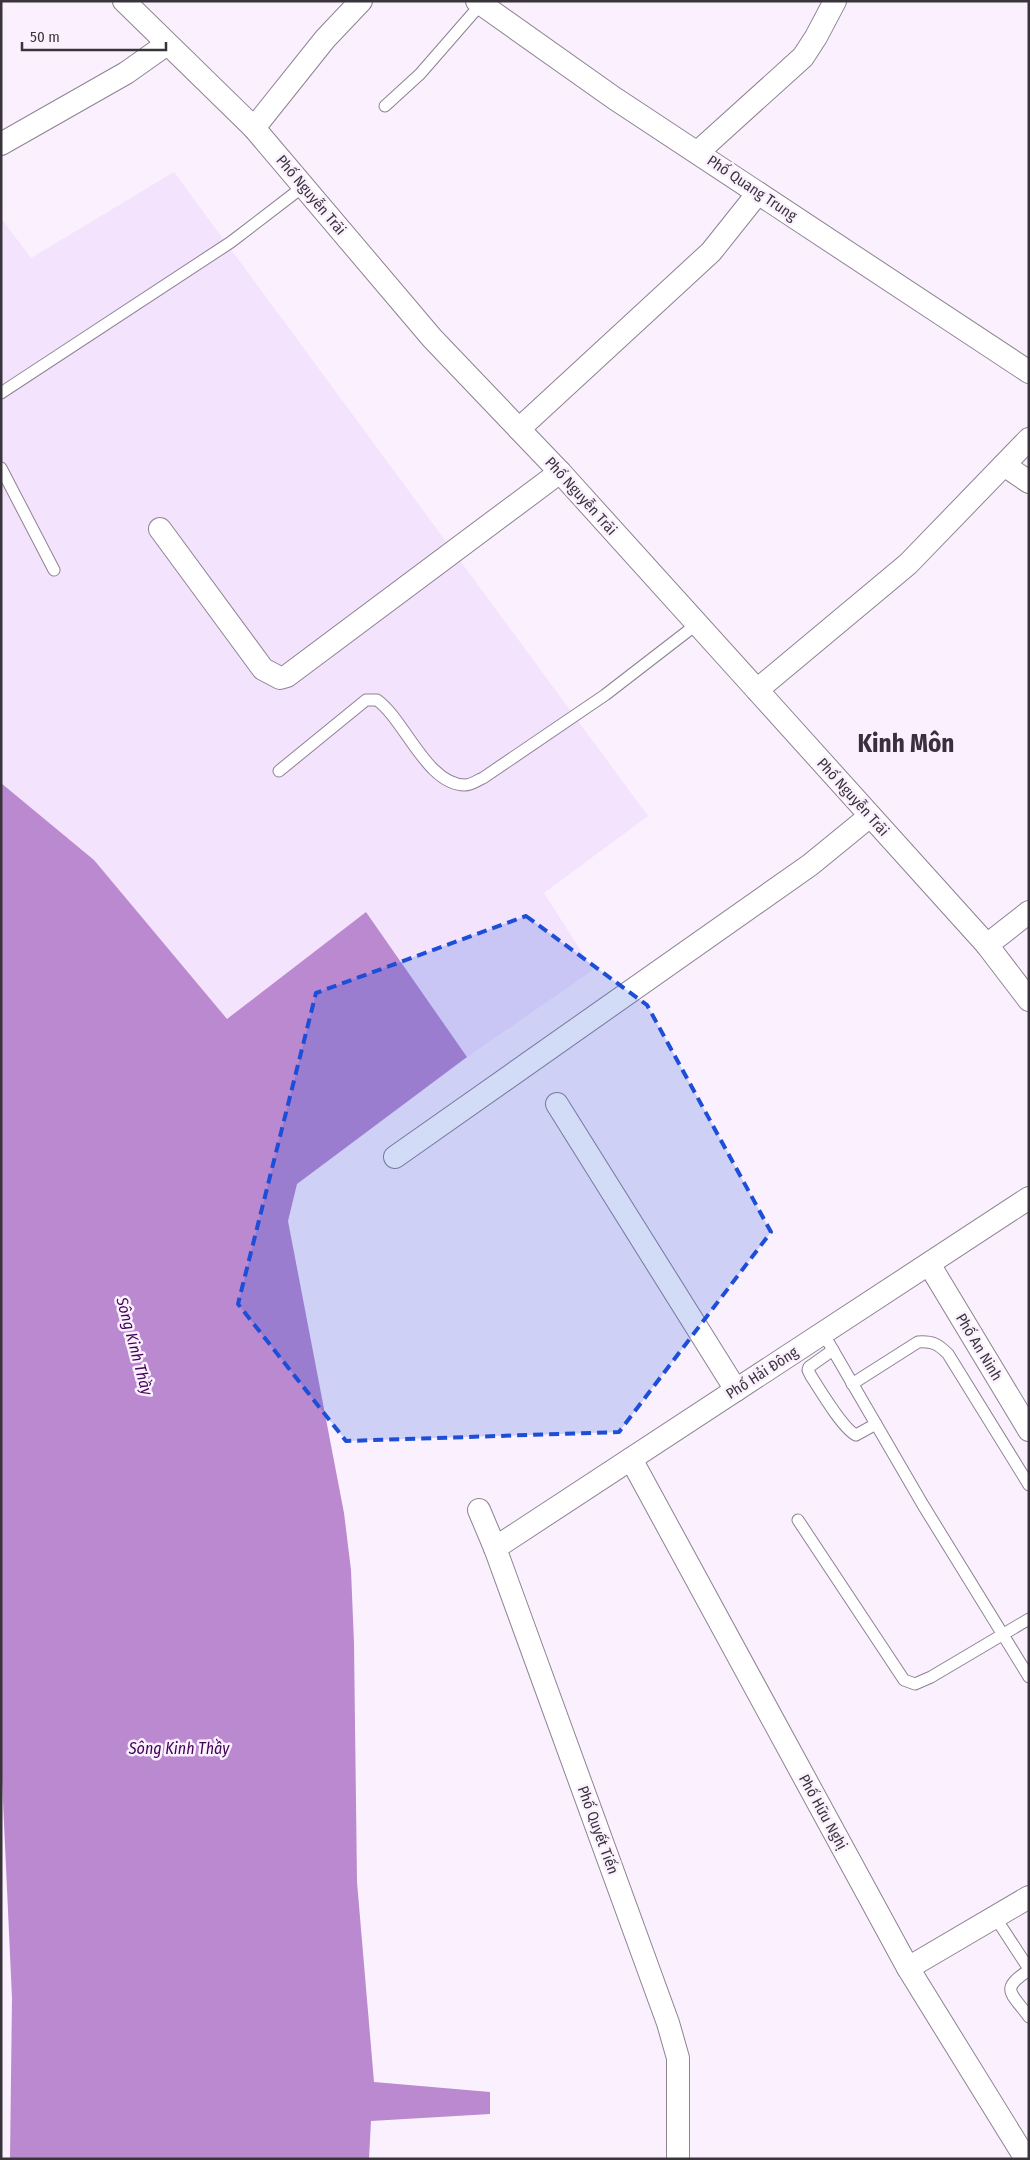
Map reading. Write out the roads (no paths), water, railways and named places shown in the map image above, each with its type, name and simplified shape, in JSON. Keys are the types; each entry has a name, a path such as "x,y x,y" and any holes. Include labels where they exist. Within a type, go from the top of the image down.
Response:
{"street":[{"name":"Phố Nguyễn Trãi","path":"124,1 254,128 432,338 560,472 987,945 1029,1000"},
{"path":"254,128 325,39 361,1"},
{"path":"698,152 803,57 835,1"},
{"name":"Phố Quang Trung","path":"479,3 614,98 1029,372"},
{"path":"1,144 126,73 168,44"},
{"path":"519,429 710,252 758,193"},
{"path":"757,690 908,564 1029,438"},
{"path":"1004,465 1029,482"},
{"path":"160,529 263,669 274,677 280,678 287,676 560,472"},
{"path":"395,1157 810,865 870,816"},
{"path":"987,945 1029,912"},
{"path":"557,1104 736,1390"},
{"name":"Phố Hải Đông","path":"495,1548 736,1390 828,1342 929,1264 1029,1198"},
{"name":"Phố An Ninh","path":"929,1264 1029,1430"},
{"name":"Phố Hữu Nghị","path":"631,1459 908,1968 1026,2159"},
{"name":"Phố Quyết Tiến","path":"478,1510 495,1548 668,2023 678,2058 678,2159"},
{"path":"908,1968 1029,1897"}],"lane":[{"path":"385,106 420,74 479,3"},
{"path":"1,393 231,242 304,186"},
{"path":"1,468 54,570"},
{"path":"279,772 366,700 378,700 437,774 453,783 466,785 483,778 605,695 697,624"},
{"path":"852,1384 918,1342 930,1341 937,1343 948,1354 1029,1485"},
{"path":"876,1424 856,1435 854,1434 846,1426 811,1376 808,1370 809,1367 828,1342 1029,1677"},
{"path":"798,1520 904,1680 915,1684 931,1677 1029,1618"},
{"path":"995,1917 1029,1970 1012,1980 1010,1986 1012,1993 1029,2017"}],"water":[{"name":"Sông Kinh Thầy","path":"1,783 94,860 227,1019 366,912 467,1057 297,1184 288,1221 344,1513 351,1570 354,1644 357,1882 374,2082 490,2092 490,2114 371,2121 369,2159 10,2159 12,1998 1,1758"}],"district":[{"name":"Kinh Môn","path":"906,743"}]}
